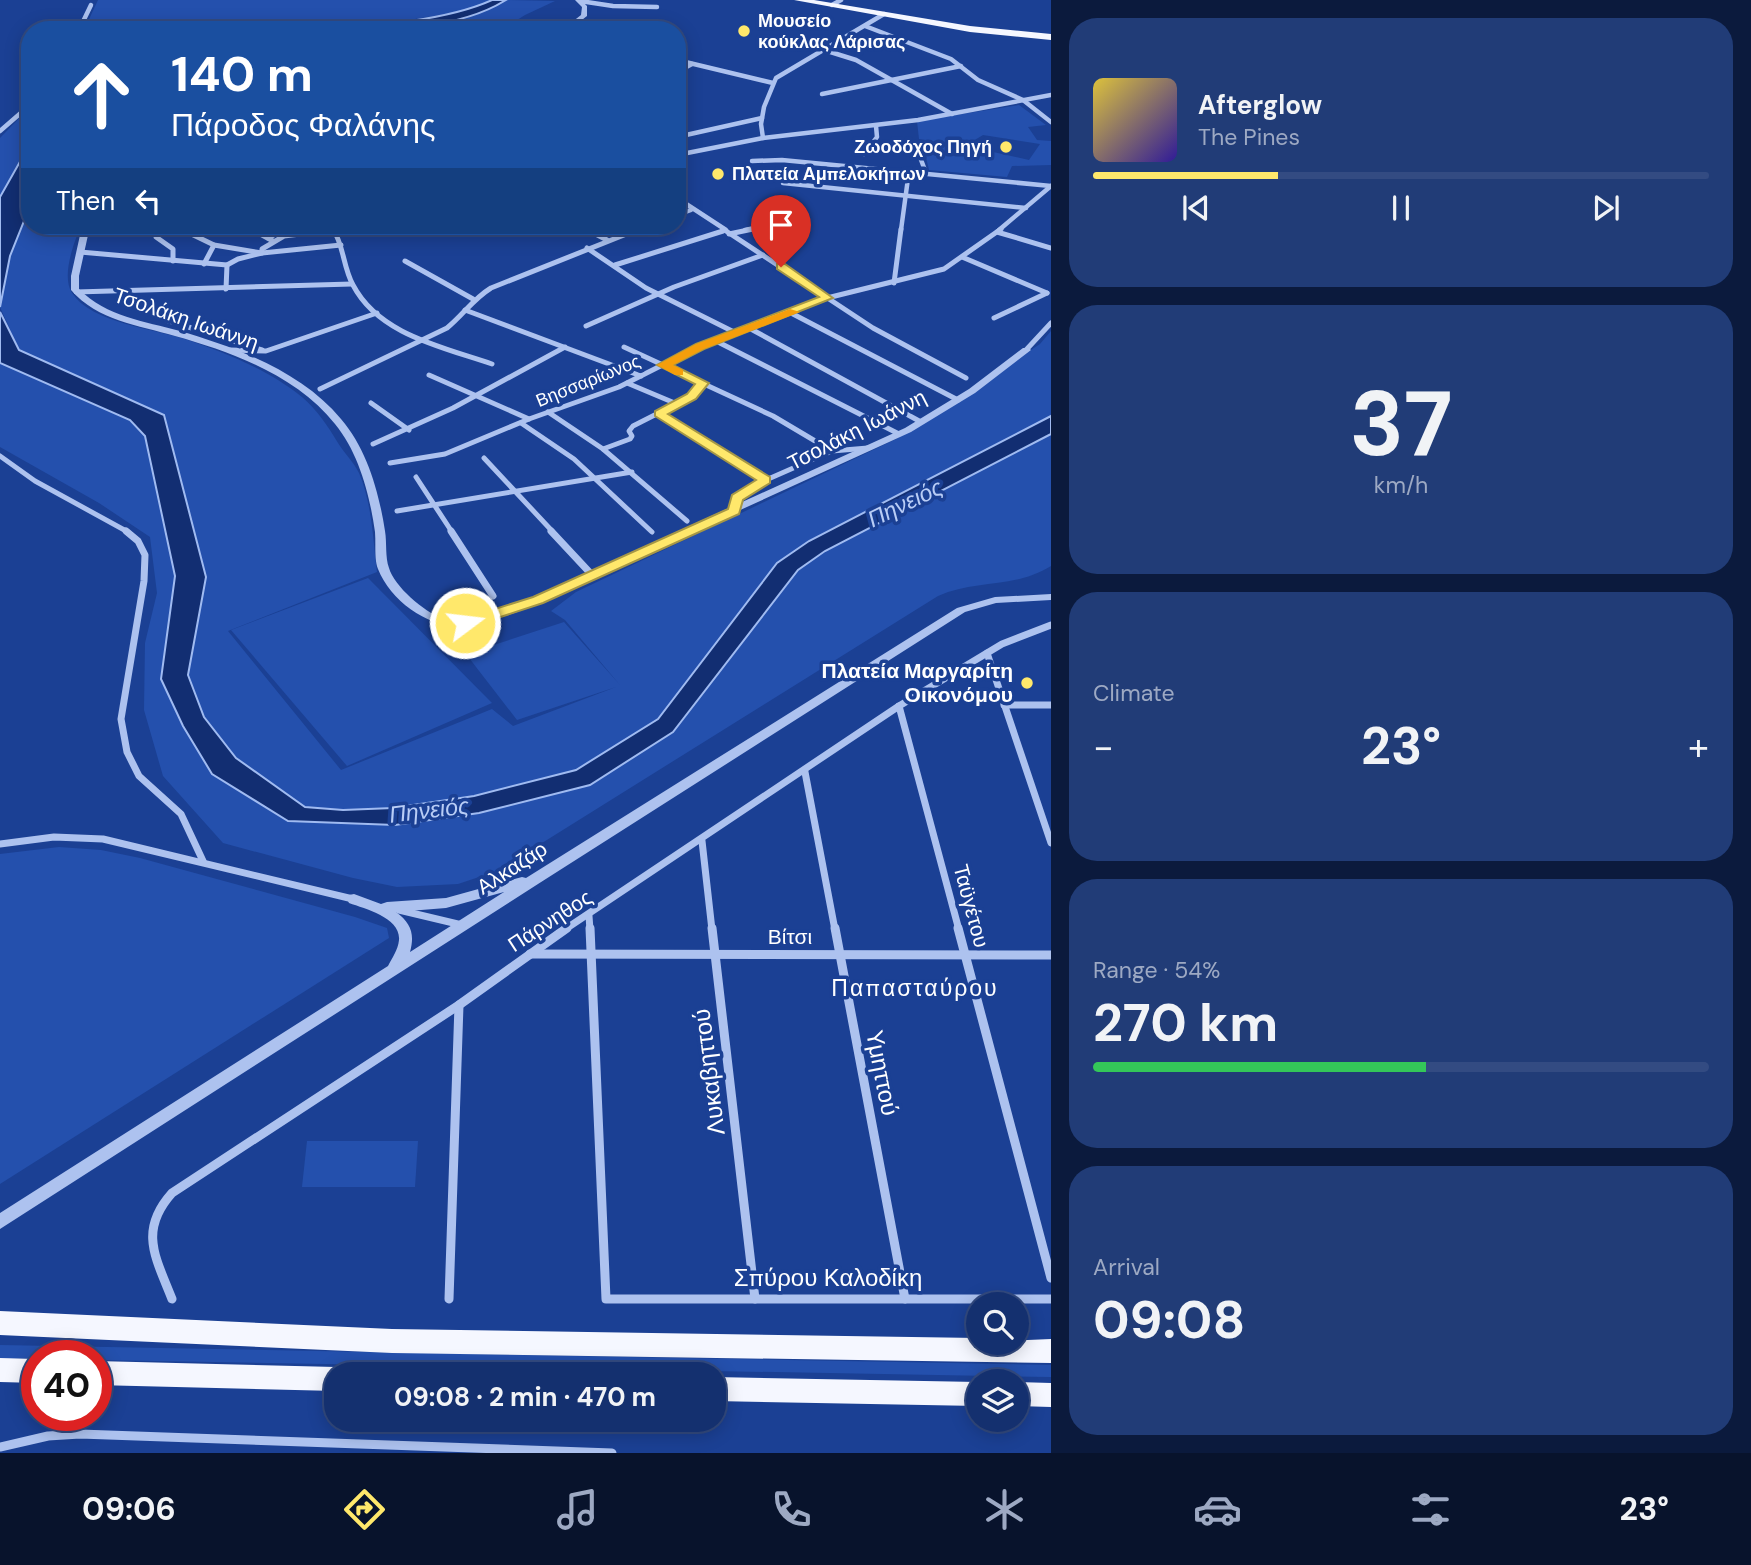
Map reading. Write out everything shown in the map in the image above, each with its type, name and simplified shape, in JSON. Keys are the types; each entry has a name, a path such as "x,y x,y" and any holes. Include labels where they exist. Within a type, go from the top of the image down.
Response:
{"main road":[{"path":"798,0 836,2 884,14 989,32 1051,38"},
{"path":"0,1324 392,1341 1051,1351"},
{"path":"0,1370 21,1371"},
{"path":"112,1373 324,1379"},
{"path":"726,1389 966,1394"},
{"path":"1029,1394 1051,1395"}],"street":[{"path":"579,1 613,6 657,7"},
{"path":"577,21 584,16 585,7 579,1"},
{"path":"83,21 91,5"},
{"path":"763,138 760,131 762,118 776,78 884,14"},
{"path":"864,26 943,55 961,65 981,82 1023,100 1051,122"},
{"path":"824,50 853,58 953,114"},
{"path":"686,62 773,83"},
{"path":"686,68 693,64"},
{"path":"822,94 961,65"},
{"path":"686,153 763,138 876,126 953,114 1051,95"},
{"path":"0,131 21,113"},
{"path":"686,135 762,118"},
{"path":"864,154 877,137 876,126"},
{"path":"917,149 926,173"},
{"path":"752,162 782,160 1051,186"},
{"path":"894,283 909,172"},
{"path":"783,183 1026,208"},
{"name":"Βησσαρίωνος","path":"390,463 445,454 627,383 716,341 827,298 944,269 997,232 1051,186"},
{"path":"686,206 891,340 966,378"},
{"path":"686,212 691,210"},
{"path":"615,265 726,232 773,223"},
{"path":"997,232 1051,248"},
{"path":"84,235 75,276 76,292 352,284"},
{"path":"156,235 173,249 173,261"},
{"path":"194,235 214,245 262,253"},
{"path":"263,235 270,239 290,235"},
{"path":"262,253 262,249 276,235"},
{"path":"336,235 352,284 377,313 395,326 425,340 492,364"},
{"path":"598,235 607,240"},
{"path":"320,389 455,323 473,299 504,282 621,235"},
{"path":"204,264 214,245"},
{"path":"80,252 227,265 238,259 262,253 341,245"},
{"path":"587,248 658,295 736,333"},
{"path":"586,326 658,295 764,255"},
{"path":"962,257 1049,292"},
{"path":"405,261 473,299"},
{"path":"226,289 227,265"},
{"name":"Τσολάκη Ιωάννη","path":"76,292 89,304 110,315 230,350 273,371 339,421 371,489 383,568 387,578 397,591 432,618 446,623 465,623 496,615 593,576 899,434 958,400 1026,350 1051,324"},
{"path":"994,318 1049,292"},
{"path":"465,310 641,376"},
{"path":"230,350 266,351 377,313"},
{"path":"791,313 958,400"},
{"path":"166,320 266,351"},
{"path":"749,328 921,422"},
{"path":"716,341 899,434"},
{"path":"373,444 409,430 565,347"},
{"path":"624,347 773,416 832,451"},
{"path":"429,375 479,394 529,419"},
{"path":"627,383 677,404"},
{"path":"603,449 629,439 632,436 629,431 633,426 692,396 702,383"},
{"path":"371,403 409,430"},
{"path":"548,412 603,449 687,521"},
{"path":"659,414 766,480"},
{"path":"521,423 562,450 596,478 652,531"},
{"path":"734,511 737,498 766,480 832,451 868,448"},
{"path":"0,456 35,481 120,526 138,541 145,555 144,581 121,719 125,741 131,762 145,782 178,811 203,861"},
{"path":"484,458 593,576"},
{"path":"397,511 632,472"},
{"path":"416,477 493,596"},
{"name":"Αλκαζάρ","path":"4,1218 961,610 995,600 1051,597"},
{"name":"Πάρνηθος","path":"172,1299 153,1254 151,1234 151,1222 163,1201 224,1157 459,1005 529,954 805,772 899,706 1002,644 1051,625"},
{"path":"987,653 1051,843"},
{"path":"1004,705 1051,705"},
{"name":"Ταϋγέτου","path":"899,706 1051,1278"},
{"name":"Υμηττού","path":"805,772 905,1299"},
{"path":"0,844 54,837 92,838 203,861 463,925"},
{"name":"Λυκαβηττού","path":"702,841 755,1299"},
{"path":"387,907 446,903 533,880"},
{"path":"354,899 395,917 404,926 406,949 391,972"},
{"path":"589,916 591,954"},
{"name":"Βίτσι","path":"529,954 1051,954"},
{"name":"Σπύρου Καλοδίκη","path":"591,954 606,1299 1051,1299"},
{"path":"449,1299 459,1005"},
{"path":"0,1447 48,1436 91,1434 466,1450 612,1453"}],"shaded area":[{"path":"98,0 492,0 464,10 401,21 88,21"},
{"path":"506,0 555,1 515,21 446,21 494,7"},
{"path":"1019,105 1046,125 1028,127 1037,140 1051,141 1051,165 1012,166 1007,177 929,170 922,140 919,139 917,121","holes":["983,135 1040,144 1029,160 975,148 973,141"]},
{"path":"21,116 21,160 0,197 0,138"},
{"path":"21,228 21,235 77,235 70,259 68,278 72,293 81,303 125,324 188,340 218,351 276,379 313,407 357,469 369,509 377,572 228,631 341,770 492,709 513,726 616,687 517,720 466,654 564,622 620,685 565,620 551,611 576,592 896,439 1040,344 1051,331 1051,416 809,541 777,563 658,719 576,770 474,796 393,808 343,810 305,807 236,758 204,717 188,675 206,577 164,415 19,350 0,307 10,256"},
{"path":"0,363 130,420 145,436 175,576 161,680 183,726 212,774 289,821 395,825 479,813 673,732 798,570 825,551 1051,434 1051,566 1023,578 966,587 938,596 497,871 458,884 397,887 223,843 163,776 144,710 145,643 157,593 150,537 99,503 0,447"},
{"path":"368,578 492,703 347,766 231,630"},
{"path":"59,847 101,850 140,858 355,917 387,928 389,938 0,1184 0,854"},
{"path":"307,1141 418,1141 415,1187 302,1187"},
{"path":"0,1345 21,1345 21,1358 0,1359"},
{"path":"112,1347 1051,1365 1051,1377 1029,1377 1029,1369 966,1369 966,1375 726,1371 726,1362 324,1364 112,1360"}],"water":[{"path":"492,0 506,0 452,21 408,21 431,18"},
{"path":"21,160 21,228 10,256 0,307 0,197"},
{"name":"Πηνειός","path":"0,312 19,350 164,415 206,577 188,675 204,717 236,758 305,807 343,810 393,808 474,796 576,770 658,719 777,563 809,541 1051,416 1051,434 825,551 798,570 673,732 590,785 479,813 395,825 288,821 212,774 183,726 161,679 175,576 145,436 130,420 0,363"}],"slow traffic":[{"path":"679,372 663,365 700,346 794,312"}],"place":[{"name":"Μουσείο κούκλας Λάρισας","path":"744,31"},
{"name":"Ζωοδόχος Πηγή","path":"1006,147"},
{"name":"Πλατεία Αμπελοκήπων","path":"718,174"},
{"name":"Πλατεία Μαργαρίτη Οικονόμου","path":"1027,683"}],"district":[{"name":"Παπασταύρου","path":"915,988"}],"route":[{"path":"465,623 538,600 734,511 737,498 766,480 659,414 692,396 702,383 663,365 700,346 827,298 781,267"}]}
